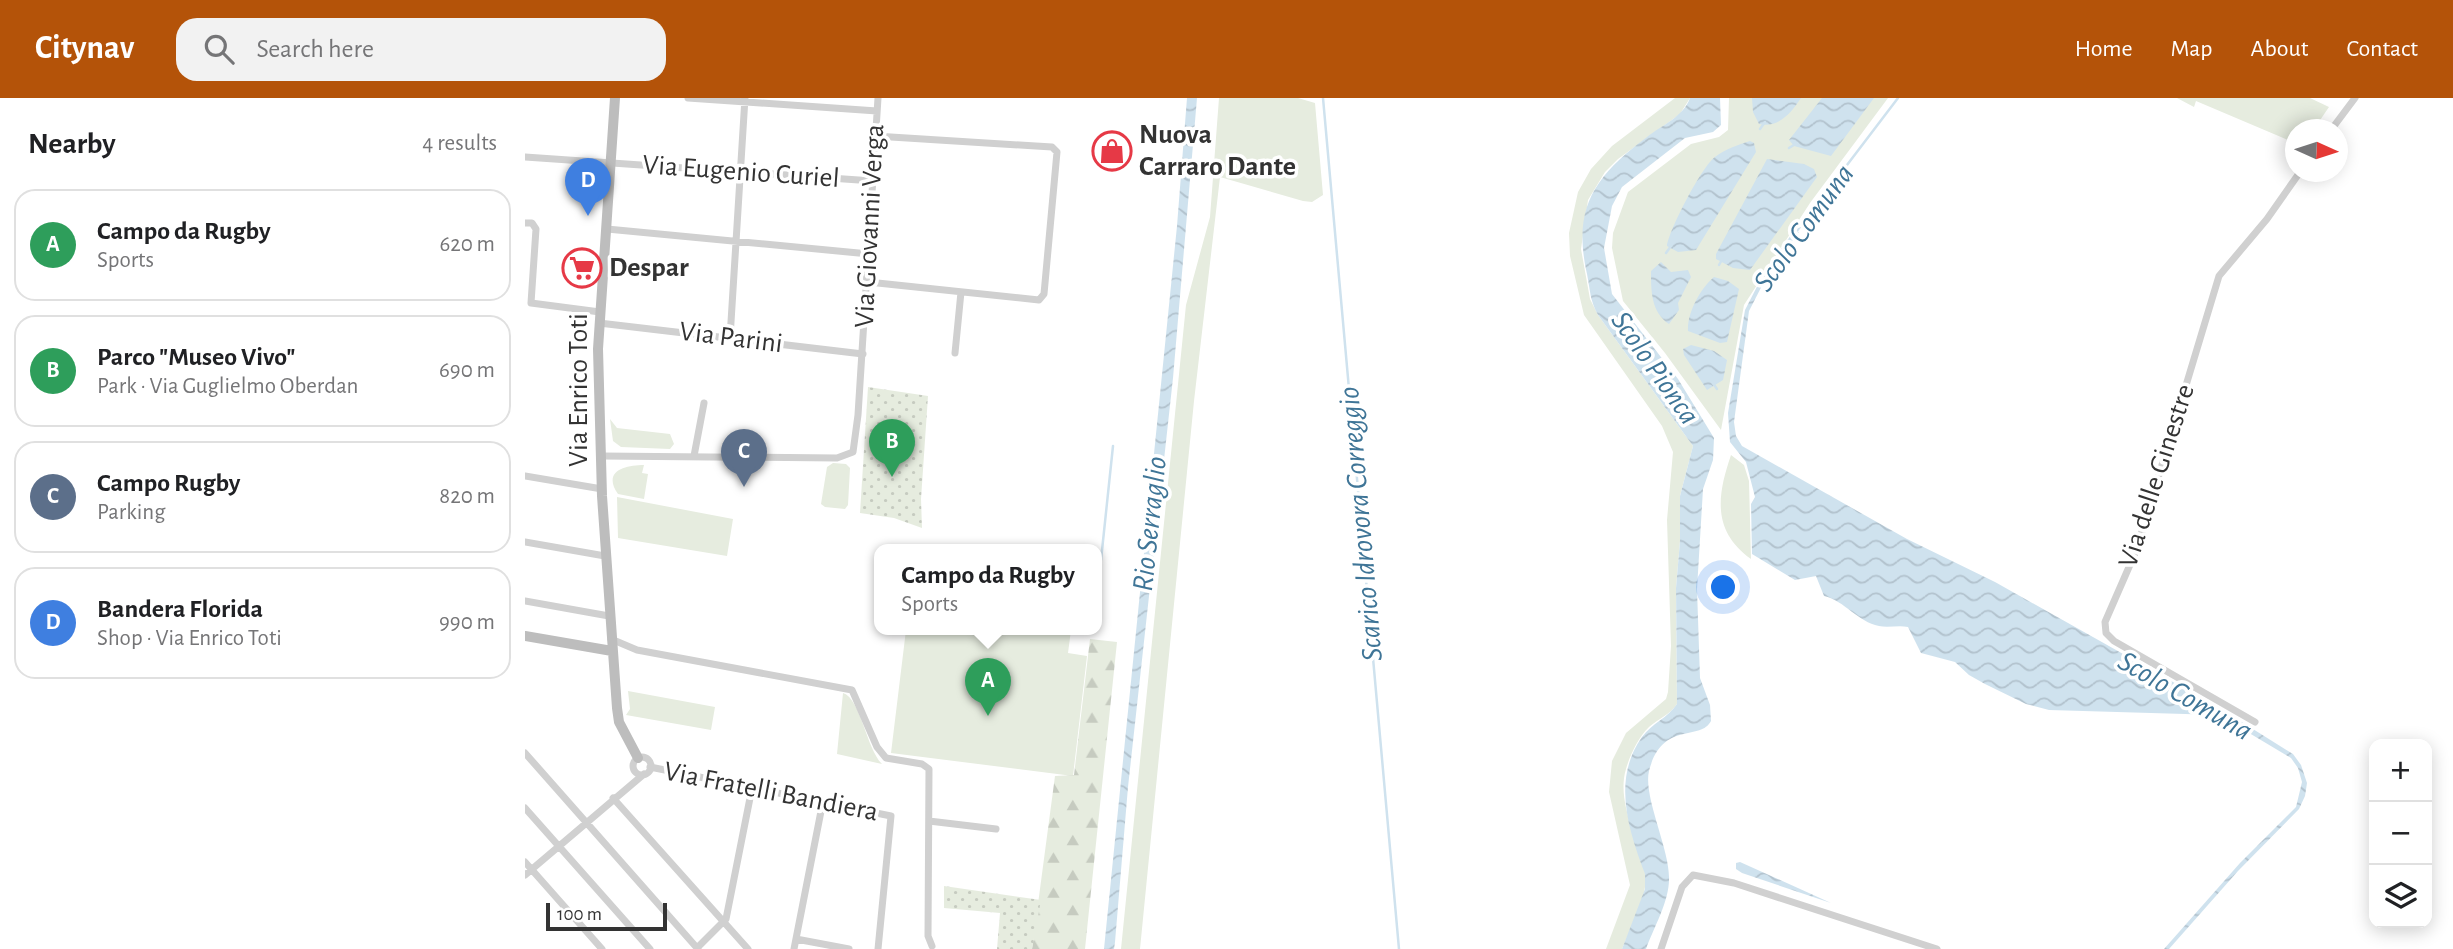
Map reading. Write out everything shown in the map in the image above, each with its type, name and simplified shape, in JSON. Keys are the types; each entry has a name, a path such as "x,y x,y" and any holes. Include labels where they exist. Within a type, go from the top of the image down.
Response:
{"street":[{"name":"Via Enrico Toti","path":"615,98 598,379 605,556 619,722 638,758"},
{"path":"688,98 877,111"},
{"name":"Via Giovanni Verga","path":"602,456 837,458 848,456 856,447 878,98"},
{"path":"2339,119 2355,98"},
{"path":"730,338 745,100"},
{"path":"868,282 1039,300 1044,294 1056,148 875,136"},
{"name":"Via Eugenio Curiel","path":"525,157 873,181"},
{"name":"Via delle Ginestre","path":"2255,722 2114,641 2106,634 2105,622 2136,551 2219,276 2267,219 2292,182"},
{"name":"Via Parini","path":"525,223 532,223 536,229 531,303 730,338 863,354"},
{"path":"607,229 869,254"},
{"path":"955,353 961,292"},
{"path":"694,456 703,403"},
{"path":"525,476 602,489"},
{"path":"525,542 605,556"},
{"path":"525,601 609,617"},
{"path":"525,636 612,651 638,650"},
{"path":"611,639 638,650 852,690 877,747 885,758 922,764 929,769 928,936 932,946"},
{"path":"525,753 697,948 724,923 752,788"},
{"path":"528,872 613,798 644,775 650,767 647,759 638,758 633,769 644,775"},
{"name":"Via Fratelli Bandiera","path":"650,767 891,816 878,949"},
{"path":"613,798 748,949"},
{"path":"794,949 823,801"},
{"path":"525,808 650,949"},
{"path":"929,821 996,829"},
{"path":"525,862 528,872 602,949"},
{"path":"1661,949 1682,887 1693,874 1734,883 1937,949"},
{"path":"796,939 849,949"}],"green space":[{"path":"1219,98 1298,98 1315,103 1323,195 1312,202 1303,201 1220,177 1194,401 1140,949 1121,949 1186,305 1210,217"},
{"path":"1675,98 1690,98 1680,114 1618,159 1605,172 1588,200 1581,249 1590,299 1598,315 1693,446 1680,496 1676,588 1677,704 1645,731 1626,769 1624,795 1645,873 1644,892 1622,949 1606,949 1630,885 1609,792 1612,761 1626,733 1666,699 1668,692 1671,646 1667,520 1673,452 1662,426 1584,315 1570,256 1569,233 1578,192 1591,169 1612,146"},
{"path":"1729,98 1888,98 1810,203 1744,305 1721,430 1623,301 1612,248 1613,233 1628,192 1691,144 1719,137 1728,130"},
{"path":"2177,98 2310,98 2329,107 2321,119 2285,119 2285,139 2196,101 2194,107"},
{"path":"868,387 928,396 921,499 922,528 894,518 860,513"},
{"path":"610,419 617,428 670,434 674,444 670,449 621,447 613,441"},
{"path":"1731,455 1744,465 1749,481 1751,559 1729,537 1721,512 1723,485"},
{"path":"833,463 846,464 850,468 848,505 845,509 825,507 821,504 827,467"},
{"path":"644,465 642,473 648,474 644,499 618,494 614,486 614,475 623,468"},
{"path":"617,497 733,519 727,556 618,538"},
{"path":"905,635 1070,635 1068,653 1087,656 1073,776 891,753"},
{"path":"1090,639 1117,642 1085,949 1032,949 1055,776 1074,775"},
{"path":"628,691 715,707 711,730 626,715 630,709"},
{"path":"843,693 854,704 876,757 882,764 837,754"},
{"path":"944,886 1041,900 1032,949 997,949 1000,913 944,908"}],"water":[{"name":"Rio Serraglio","path":"1187,98 1197,98 1173,378 1128,787 1115,942 1114,949 1104,949 1177,226"},
{"name":"Scolo Pionca","path":"1690,98 1720,98 1721,125 1713,132 1685,138 1622,187 1612,206 1604,248 1612,294 1678,379 1714,438 1713,460 1703,489 1697,589 1700,678 1710,705 1711,721 1699,730 1671,738 1655,755 1648,782 1668,865 1669,886 1646,949 1622,949 1645,889 1645,874 1633,840 1626,804 1627,770 1642,737 1677,704 1676,588 1680,496 1693,446 1595,310 1583,250 1583,230 1586,211 1601,180 1629,151 1677,116"},
{"path":"1752,98 1801,98 1784,118 1766,125 1759,124 1753,112"},
{"path":"1822,98 1874,98 1831,156 1794,146 1789,140"},
{"path":"1750,141 1754,143 1756,152 1696,250 1678,252 1667,246 1687,199 1709,163 1723,152"},
{"path":"1767,159 1804,164 1814,169 1817,177 1750,270 1733,268 1716,259 1716,254"},
{"path":"1794,231 1799,232 1768,274 1749,311 1734,422 1736,436 1742,446 1907,539 1995,582 2221,709 2293,754 2301,765 2307,783 2299,809 2238,871 2169,949 2164,949 2240,863 2296,807 2302,782 2298,768 2291,758 2219,715 2049,710 2026,704 1969,675 1955,662 1921,653 1908,627 1882,627 1871,624 1839,602 1824,596 1816,576 1795,580 1752,554 1751,504 1755,497 1746,462 1730,442 1728,413 1745,310 1765,271"},
{"path":"1661,262 1671,272 1688,270 1691,277 1678,303 1679,310 1669,324 1655,307 1652,293 1651,271"},
{"path":"1714,277 1728,281 1739,289 1727,342 1720,343 1688,331 1695,302"},
{"path":"1691,345 1714,351 1727,360 1723,380 1707,390 1684,355 1683,349"},
{"path":"1740,862 1831,903 1742,873 1736,869 1736,863"}],"waterway":[{"name":"Scarico Idrovora Correggio","path":"1323,98 1399,949"},
{"name":"Scolo Comuna","path":"1796,232 1898,98"},
{"path":"1760,129 1765,122"},
{"path":"1789,148 1797,143"},
{"path":"1666,253 1671,246"},
{"path":"1719,265 1723,258"},
{"path":"1712,382 1717,389"},
{"path":"1102,550 1113,446"}],"place":[{"name":"Nuova Carraro Dante","path":"1112,151"},
{"name":"Bandera Florida","path":"588,216"},
{"name":"Despar","path":"582,268"},
{"name":"Parco \"Museo Vivo\"","path":"892,477"},
{"name":"Campo Rugby","path":"744,487"},
{"name":"Campo da Rugby","path":"988,716"}]}
